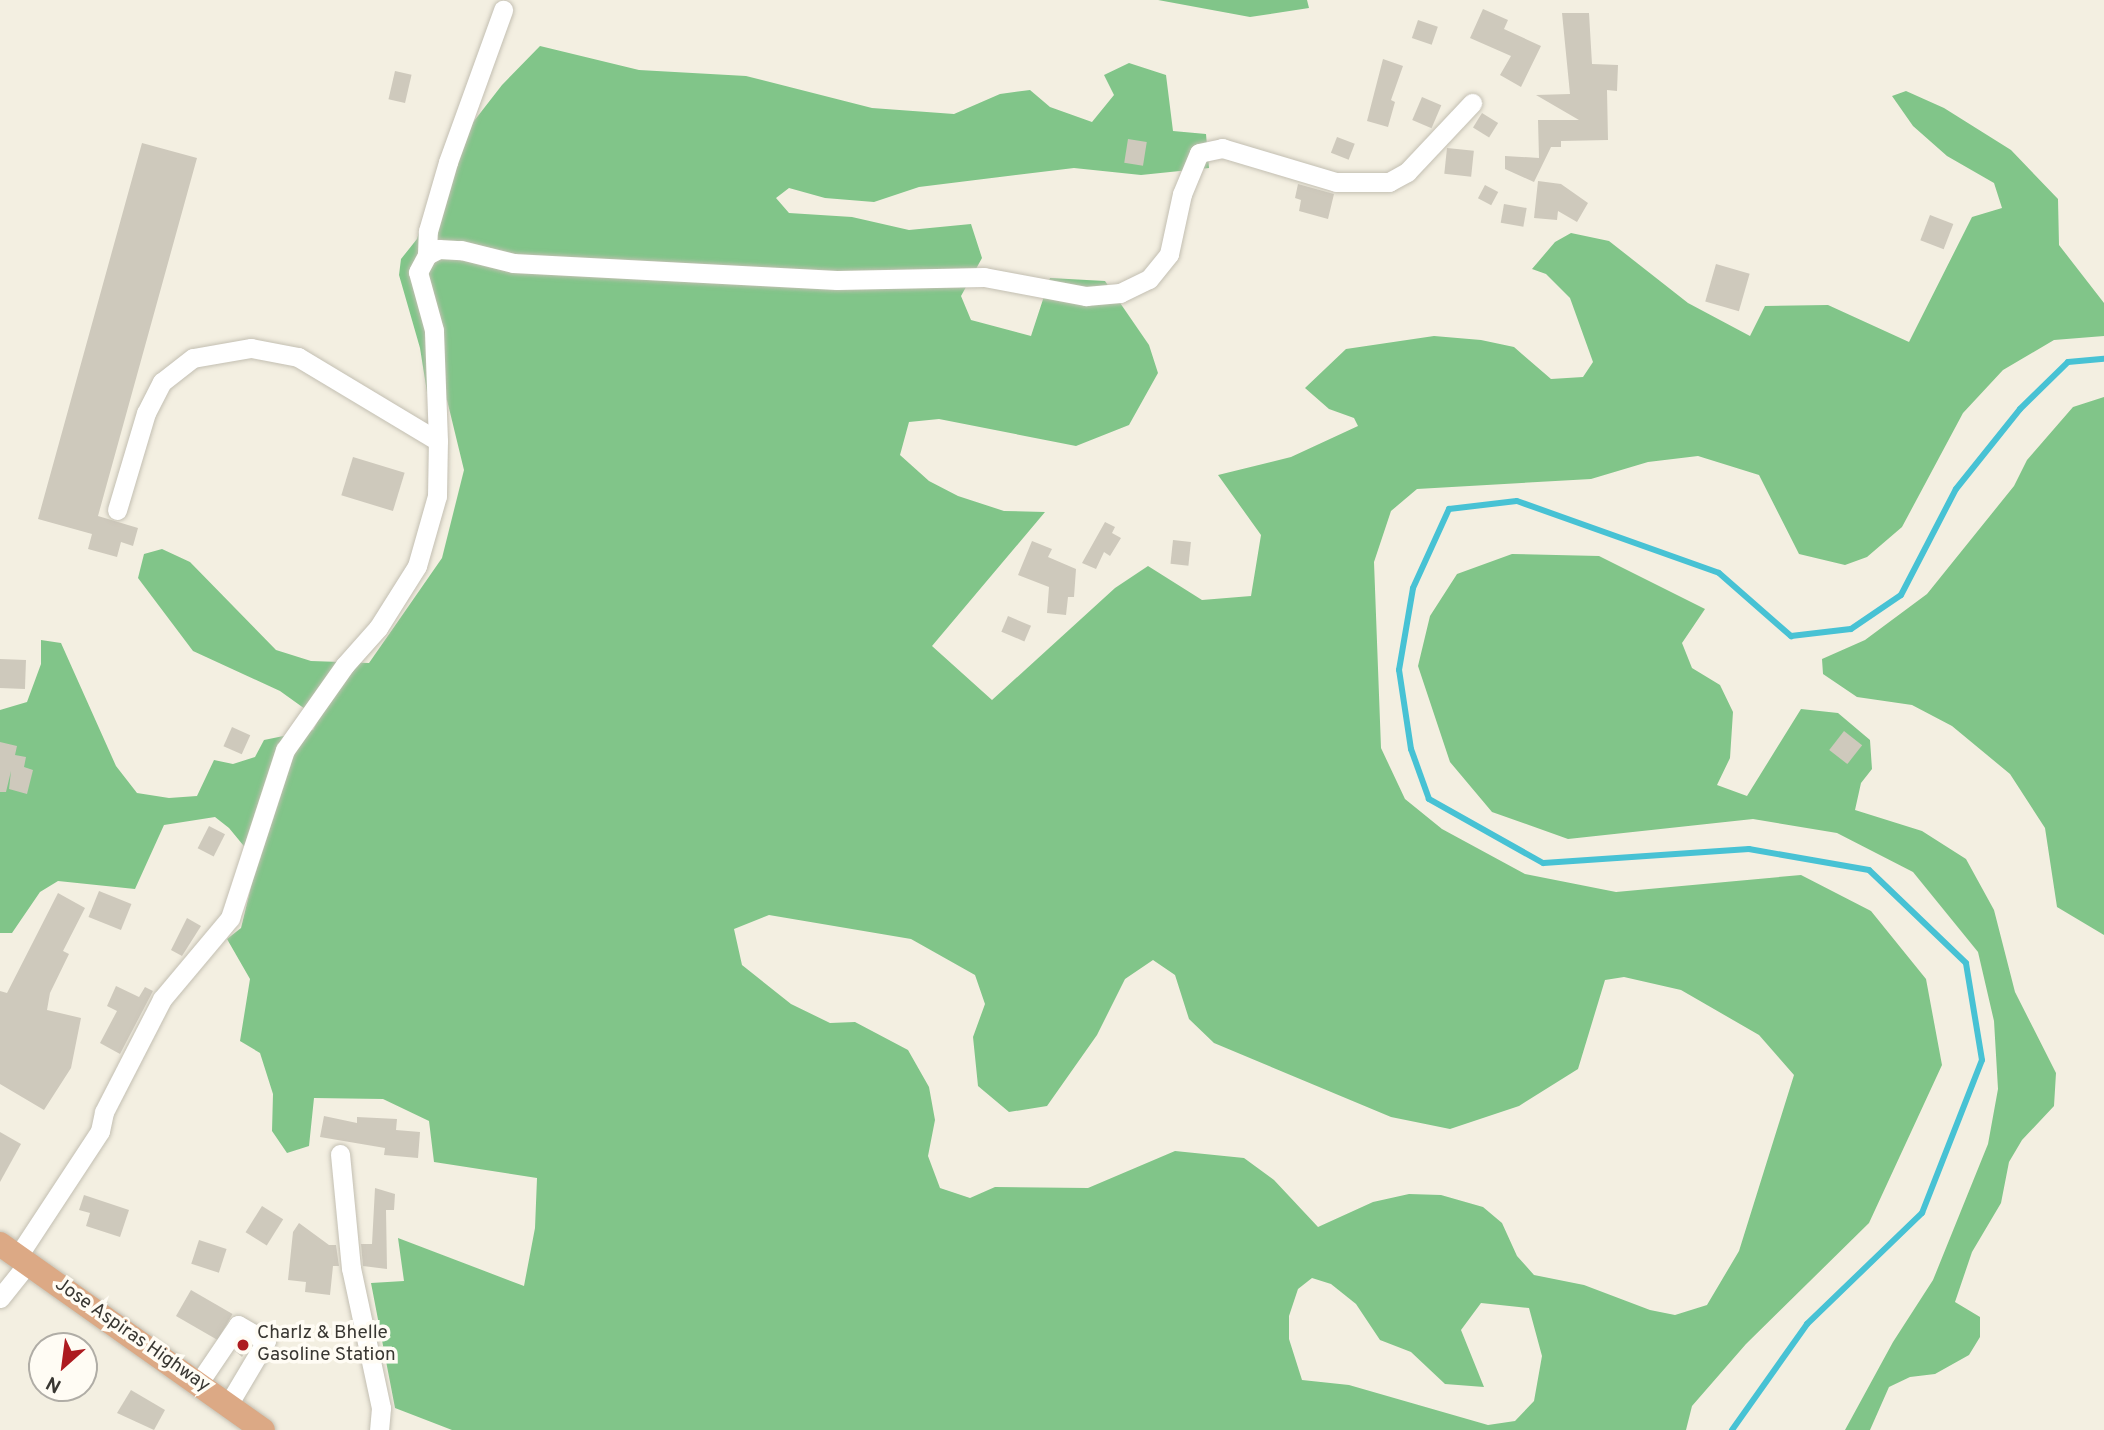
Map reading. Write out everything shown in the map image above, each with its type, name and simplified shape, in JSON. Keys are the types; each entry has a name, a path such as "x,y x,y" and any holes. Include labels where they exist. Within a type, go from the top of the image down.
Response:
{"main road":[{"name":"Jose Aspiras Highway","path":"15,1254 263,1430"}],"street":[{"path":"0,1298 15,1254 100,1131 104,1112 156,1008 230,918 285,750 345,665 378,628 418,566 437,496 438,441 434,330 418,272 427,255 428,231 448,162 503,10"},
{"path":"427,255 439,249 461,250 513,263 837,280 984,277 1086,296 1120,293 1149,279 1169,254 1182,194 1199,153 1222,148 1336,182 1389,182 1407,172 1472,103"},
{"path":"117,510 146,413 162,382 193,358 251,348 298,357 438,441"},
{"path":"340,1154 351,1268 381,1408 379,1430"},
{"path":"198,1384 238,1325 266,1340 228,1405"}],"green space":[{"path":"1158,0 1307,0 1309,8 1250,17"},
{"path":"540,46 639,70 746,76 872,108 954,114 1000,94 1030,90 1050,107 1092,122 1114,95 1104,75 1129,63 1166,75 1173,131 1206,134 1209,168 1141,175 1074,168 919,187 874,202 825,198 789,188 776,198 789,213 852,217 909,230 971,224 982,258 961,296 971,320 1031,336 1050,278 1105,281 1149,345 1158,373 1129,425 1076,446 939,419 909,422 900,455 929,481 958,496 1004,511 1045,512 932,646 992,700 1115,588 1148,566 1202,600 1251,596 1261,535 1218,475 1291,457 1358,426 1354,418 1329,409 1305,388 1346,349 1434,336 1481,340 1514,347 1551,379 1583,377 1593,362 1570,298 1546,274 1532,269 1555,242 1571,233 1609,241 1688,303 1750,336 1765,306 1828,305 1909,342 1972,217 2002,208 1994,183 1947,156 1913,126 1892,96 1906,91 1944,108 2011,150 2058,199 2059,245 2104,303 2104,336 2054,340 2003,370 1963,413 1902,527 1867,557 1845,565 1799,554 1759,475 1698,456 1648,462 1591,479 1417,489 1391,511 1374,562 1381,748 1405,799 1442,829 1525,874 1616,892 1801,875 1871,911 1926,979 1942,1065 1869,1223 1746,1344 1692,1406 1686,1430 452,1430 395,1408 371,1283 404,1281 398,1238 524,1286 535,1228 537,1178 434,1162 429,1121 383,1099 314,1098 309,1146 287,1153 272,1131 273,1094 260,1053 240,1041 250,979 227,939 241,928 257,862 229,828 215,817 164,825 135,889 58,881 40,892 12,933 0,933 0,710 27,702 41,664 41,640 61,643 116,766 137,793 169,798 197,796 214,760 233,764 255,757 264,740 313,730 319,719 280,691 193,651 138,578 144,554 162,549 190,562 276,650 311,661 369,663 442,558 464,470 447,400 427,392 420,348 399,275 401,259 417,239 439,166 502,85","holes":["769,915 911,939 975,975 985,1004 973,1037 978,1086 1009,1112 1047,1106 1097,1035 1125,979 1153,960 1175,975 1189,1019 1214,1043 1391,1117 1450,1129 1519,1106 1578,1069 1605,980 1624,977 1681,990 1759,1035 1794,1075 1739,1251 1707,1305 1675,1315 1650,1310 1584,1285 1534,1275 1517,1256 1502,1223 1483,1207 1441,1195 1409,1194 1373,1202 1318,1227 1274,1180 1244,1158 1175,1151 1088,1188 995,1187 970,1198 940,1188 928,1156 935,1120 929,1087 908,1050 855,1022 830,1023 791,1004 742,965 734,929","1312,1278 1331,1284 1356,1304 1380,1340 1411,1352 1445,1384 1484,1387 1461,1330 1481,1303 1529,1308 1542,1356 1534,1401 1515,1421 1488,1425 1349,1385 1302,1380 1289,1339 1289,1316 1298,1289"]},
{"path":"2104,397 2104,935 2057,907 2045,828 2010,774 1952,726 1912,705 1857,697 1823,674 1822,659 1865,640 1927,594 2014,486 2027,460 2073,407"},
{"path":"1512,554 1599,556 1705,609 1682,643 1692,668 1720,685 1733,712 1730,758 1717,785 1747,796 1801,709 1838,713 1870,740 1872,769 1861,783 1855,810 1922,831 1966,859 1994,910 2015,992 2056,1073 2054,1106 2022,1140 2009,1162 2001,1203 1972,1252 1955,1302 1980,1317 1980,1337 1969,1355 1935,1374 1910,1377 1889,1387 1870,1430 1845,1430 1893,1342 1933,1280 1988,1144 1998,1089 1994,1021 1978,952 1913,872 1837,833 1753,819 1568,839 1492,812 1450,762 1418,666 1430,616 1457,574"}],"building":[{"path":"1483,9 1508,20 1504,29 1541,46 1521,87 1500,75 1511,56 1470,38"},
{"path":"1562,13 1589,13 1592,64 1618,65 1617,91 1607,90 1608,140 1561,141 1561,147 1551,147 1534,182 1505,169 1505,156 1539,158 1538,120 1579,120 1536,95 1570,94"},
{"path":"1418,20 1438,27 1432,45 1412,38"},
{"path":"1383,59 1403,66 1391,100 1395,102 1388,127 1367,121"},
{"path":"395,71 412,75 405,103 388,99"},
{"path":"1422,97 1441,105 1432,128 1412,120"},
{"path":"1482,113 1498,123 1489,137 1473,127"},
{"path":"1337,137 1355,144 1349,160 1331,153"},
{"path":"1128,139 1147,142 1143,166 1124,163"},
{"path":"142,143 197,158 98,516 138,528 133,546 121,542 117,557 88,549 92,534 38,519"},
{"path":"1447,148 1474,151 1471,177 1444,174"},
{"path":"1538,181 1561,184 1588,203 1577,222 1558,211 1557,220 1534,218"},
{"path":"1298,184 1334,194 1328,219 1299,211 1301,200 1295,198"},
{"path":"1485,185 1498,192 1491,205 1478,198"},
{"path":"1504,204 1527,208 1523,227 1501,223"},
{"path":"1930,215 1953,224 1944,249 1920,240"},
{"path":"1716,264 1750,274 1739,311 1705,301"},
{"path":"353,457 405,473 393,511 341,495"},
{"path":"1105,522 1115,527 1112,533 1121,538 1110,556 1104,552 1096,569 1082,563"},
{"path":"1173,540 1191,542 1188,566 1170,564"},
{"path":"1032,541 1052,549 1048,557 1076,569 1074,597 1068,597 1066,615 1047,613 1049,587 1018,575"},
{"path":"1008,616 1031,626 1024,641 1001,632"},
{"path":"0,659 26,660 25,689 0,688"},
{"path":"232,727 250,735 242,754 223,746"},
{"path":"1844,731 1862,745 1847,764 1829,750"},
{"path":"0,742 17,746 15,755 26,757 24,767 33,770 27,794 9,789 11,771 6,792 0,792"},
{"path":"209,826 225,834 214,856 198,848"},
{"path":"99,891 131,904 121,930 89,917"},
{"path":"58,893 85,908 63,951 69,954 50,993 47,1010 81,1018 71,1068 44,1110 0,1084 0,991 7,993"},
{"path":"187,918 201,926 182,956 171,950"},
{"path":"116,986 139,997 145,987 153,991 120,1054 100,1043 117,1011 107,1006"},
{"path":"324,1116 357,1123 357,1117 397,1119 396,1130 420,1132 418,1158 384,1155 385,1148 320,1137"},
{"path":"0,1132 21,1144 0,1182"},
{"path":"375,1188 395,1194 394,1210 386,1210 387,1269 363,1266 361,1244 372,1244"},
{"path":"84,1195 129,1210 120,1237 86,1226 90,1213 79,1210"},
{"path":"262,1206 283,1219 267,1246 246,1232"},
{"path":"299,1223 329,1245 336,1245 339,1266 333,1266 330,1295 305,1292 306,1282 288,1280 293,1232"},
{"path":"199,1240 227,1249 219,1273 191,1264"},
{"path":"191,1290 233,1314 218,1340 176,1316"},
{"path":"242,1341 249,1345 242,1357 235,1351"},
{"path":"131,1390 165,1410 154,1430 117,1413"}],"waterway":[{"path":"1732,1430 1807,1324 1922,1213 1982,1060 1966,963 1869,870 1749,849 1543,863 1429,799 1411,749 1399,670 1413,588 1449,509 1517,501 1719,573 1791,636 1851,629 1901,595 1956,489 2020,409 2068,362 2104,359"}],"place":[{"name":"Charlz & Bhelle Gasoline Station","path":"243,1345"}]}
